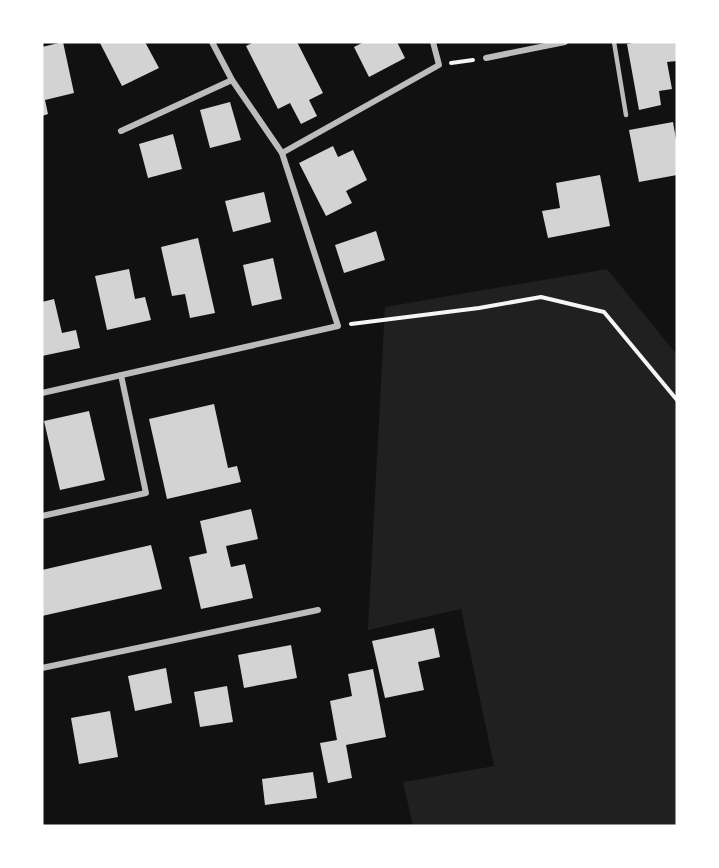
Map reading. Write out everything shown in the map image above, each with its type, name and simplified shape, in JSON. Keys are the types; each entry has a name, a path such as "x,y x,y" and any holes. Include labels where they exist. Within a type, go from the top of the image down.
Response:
{"street":[{"path":"42,393 338,326 282,153 232,80 212,42"},
{"path":"282,153 439,65 433,42"},
{"path":"486,58 565,42"},
{"path":"121,131 232,80"},
{"path":"42,516 146,493 121,375"},
{"path":"42,668 318,610"}],"lane":[{"path":"614,42 626,115"}],"path":[{"path":"439,65 486,58"},
{"path":"338,326 479,308 541,297 604,312 677,400"}],"shaded area":[{"path":"607,269 677,355 677,826 413,826 403,782 494,766 461,609 368,630 385,307"}],"building":[{"path":"63,42 74,93 45,100 48,114 42,116 42,47"},
{"path":"145,42 159,68 122,86 100,43"},
{"path":"254,42 297,42 323,93 309,100 317,116 301,124 290,103 278,109 246,46"},
{"path":"364,42 397,42 405,58 369,77 354,47"},
{"path":"677,42 677,61 667,62 672,89 659,91 661,105 639,110 627,44"},
{"path":"230,102 241,140 210,148 200,110"},
{"path":"673,122 677,145 677,175 639,182 629,130"},
{"path":"173,134 182,169 148,178 139,144"},
{"path":"333,146 338,157 353,150 367,180 346,191 352,203 326,216 299,163"},
{"path":"600,175 610,226 548,238 542,211 560,208 556,183"},
{"path":"264,192 271,222 233,232 225,201"},
{"path":"376,231 385,260 344,273 335,245"},
{"path":"198,238 215,313 190,318 185,294 172,296 161,247"},
{"path":"273,258 282,299 252,306 243,265"},
{"path":"129,269 135,299 145,297 151,320 107,330 95,276"},
{"path":"54,299 62,333 76,330 80,348 42,356 42,302"},
{"path":"214,404 228,468 237,466 241,482 167,499 149,419"},
{"path":"89,411 105,480 60,490 44,421"},
{"path":"251,509 258,539 226,546 231,567 245,564 253,598 201,609 189,557 207,553 200,521"},
{"path":"151,545 162,589 42,616 42,570"},
{"path":"434,628 440,657 418,662 424,690 385,698 372,641"},
{"path":"291,645 297,678 244,688 238,655"},
{"path":"166,668 172,703 135,711 128,676"},
{"path":"373,669 386,737 346,745 352,778 328,783 320,743 337,740 330,701 352,696 348,674"},
{"path":"227,686 233,722 200,727 194,692"},
{"path":"110,711 118,757 79,764 71,718"},
{"path":"313,772 317,798 265,805 262,779"}]}
